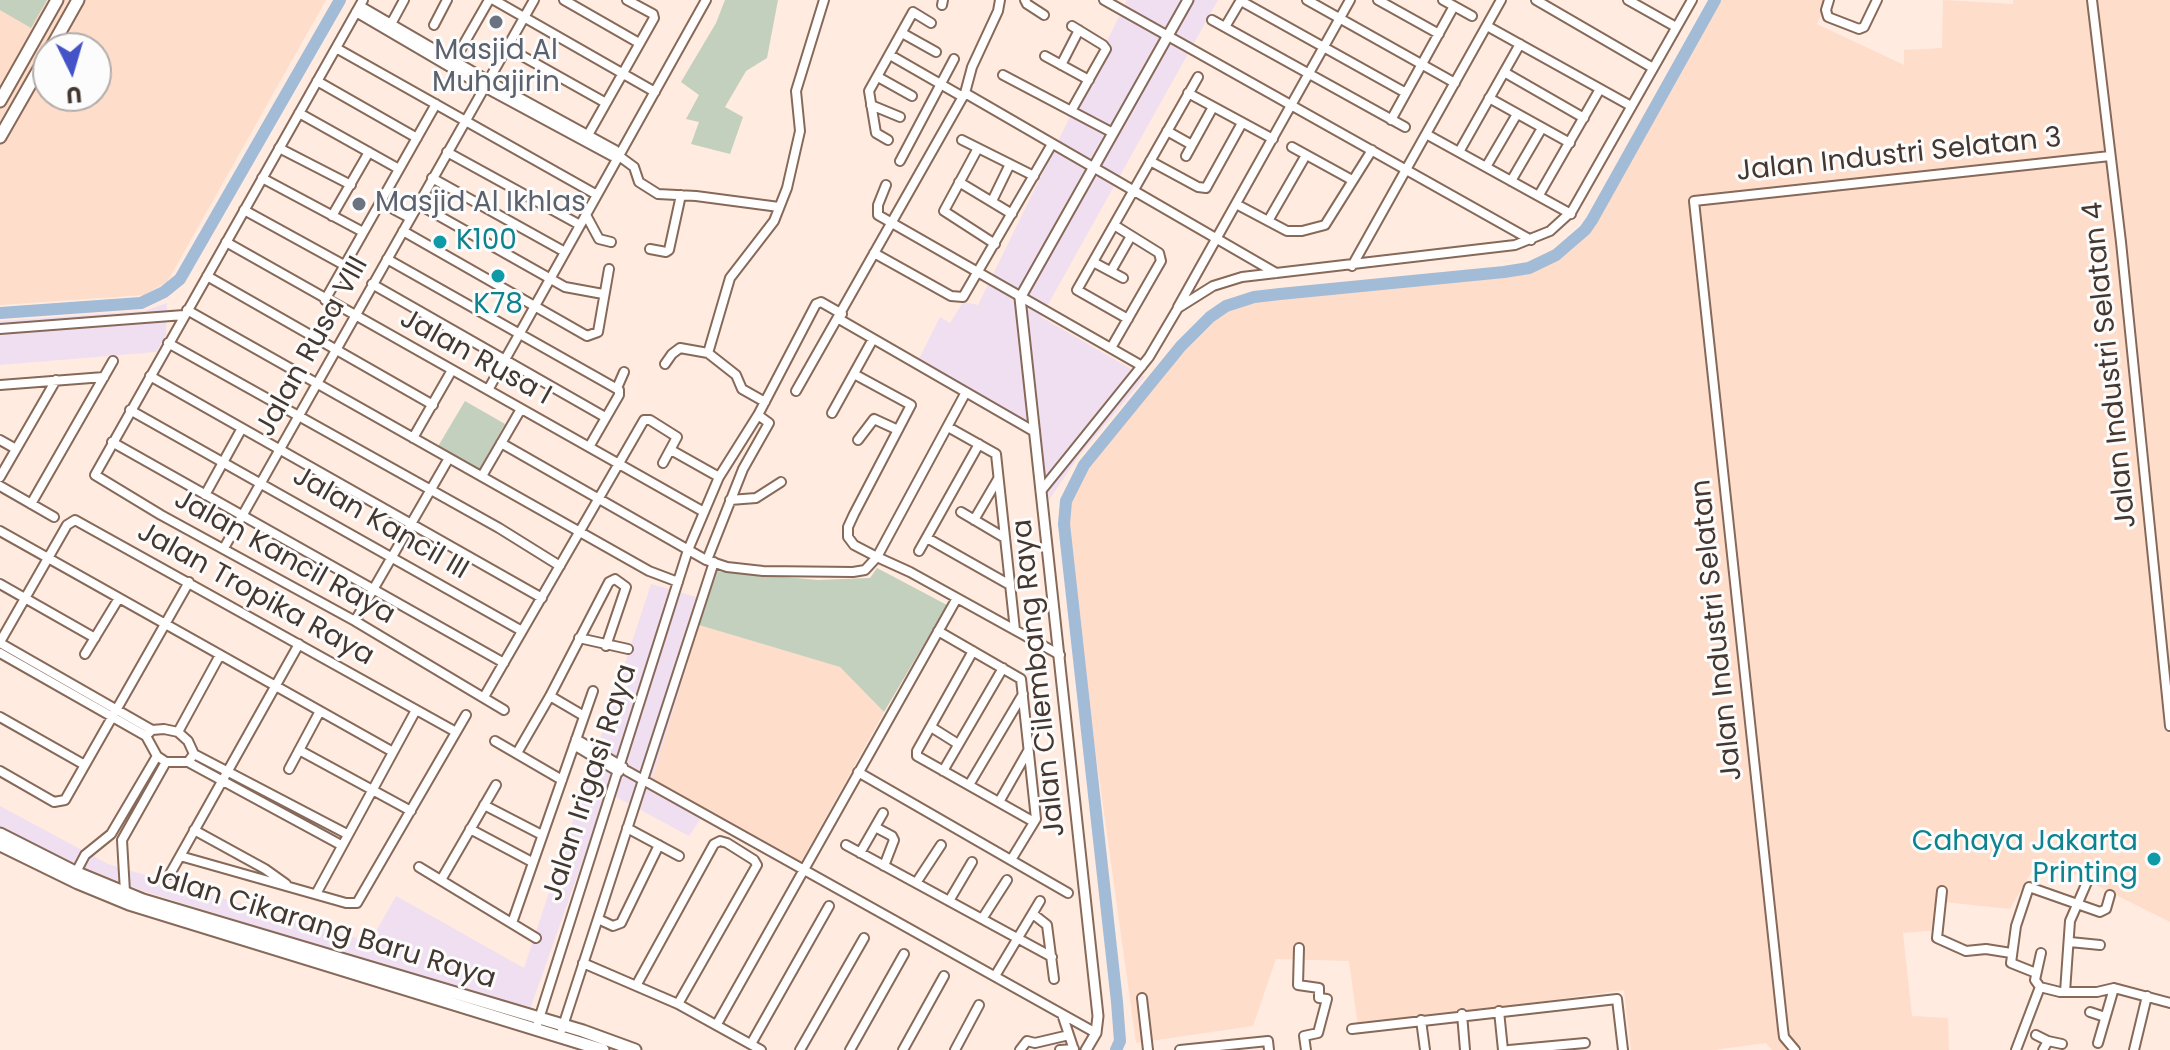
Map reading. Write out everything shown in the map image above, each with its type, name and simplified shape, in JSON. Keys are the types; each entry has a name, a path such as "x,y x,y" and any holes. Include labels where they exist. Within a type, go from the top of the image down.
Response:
{"main road":[{"path":"0,101 57,0"},
{"path":"59,32 78,0"},
{"path":"0,137 32,80"},
{"name":"Jalan Cikarang Baru Raya","path":"0,834 74,876"},
{"name":"Jalan Cikarang Baru Raya","path":"0,845 109,892 537,1024 635,1050"},
{"name":"Jalan Cikarang Baru Raya","path":"109,892 125,892 537,1024"},
{"name":"Jalan Cikarang Baru Raya","path":"580,1036 603,1050"}],"street":[{"path":"391,24 404,0"},
{"path":"424,43 447,0"},
{"path":"454,61 492,0 655,92"},
{"name":"Jalan Rusa VIII","path":"224,548 534,0"},
{"path":"564,0 639,43"},
{"path":"588,135 654,16 627,0"},
{"path":"708,353 730,278 774,221 793,166 798,141 796,91 824,0"},
{"path":"796,391 964,95 972,67 1000,0"},
{"path":"1025,0 1044,15"},
{"path":"1104,0 1531,240"},
{"path":"1020,298 1188,0"},
{"path":"1225,27 1241,0 1406,93"},
{"path":"1307,0 1455,83"},
{"path":"1041,491 1142,366 1178,308 1350,0"},
{"path":"1378,0 1439,34"},
{"path":"1443,0 1472,16"},
{"path":"1352,266 1501,0"},
{"path":"1536,0 1653,68"},
{"path":"1628,0 1645,4 1676,27"},
{"path":"1178,308 1226,281 1515,245 1550,231 1571,214 1692,0"},
{"path":"1829,0 1826,10 1828,17 1859,29 1864,27 1877,0"},
{"name":"Jalan Industri Selatan 4","path":"2092,0 2170,726"},
{"path":"488,390 703,1"},
{"path":"359,6 454,61 486,84 615,150 634,167 639,182 658,194 779,207"},
{"path":"359,6 112,442 504,663"},
{"path":"359,6 486,84 612,156 619,156"},
{"path":"1391,120 1454,6"},
{"path":"888,140 876,133 869,91 913,12 931,23"},
{"path":"1212,20 1405,127"},
{"path":"1487,26 1631,106"},
{"path":"1061,65 1075,28 1106,48 1071,111"},
{"path":"902,33 936,52"},
{"path":"1459,152 1520,44"},
{"path":"336,48 597,195"},
{"path":"508,48 606,103"},
{"path":"890,55 1094,167 1277,273"},
{"path":"1045,56 1089,80"},
{"path":"900,161 954,59"},
{"path":"1504,72 1584,118"},
{"path":"1003,75 1113,133"},
{"path":"878,77 912,96"},
{"path":"1128,319 1077,290 1198,77"},
{"path":"317,81 417,138"},
{"path":"1539,195 1600,89"},
{"path":"1188,93 1273,139"},
{"path":"1489,98 1570,143"},
{"path":"325,300 436,104"},
{"path":"871,105 900,117"},
{"path":"1186,156 1213,107"},
{"path":"299,113 399,169"},
{"path":"1486,167 1517,114"},
{"path":"1150,161 1201,189 1206,188 1242,123"},
{"path":"1511,181 1542,128"},
{"path":"1167,131 1192,145"},
{"path":"1426,134 1571,214"},
{"path":"962,140 1034,176"},
{"path":"874,253 957,299 965,295 1052,144"},
{"path":"1292,147 1352,180"},
{"path":"279,148 351,185"},
{"path":"978,148 944,210 946,215 995,244"},
{"path":"1236,204 1292,232 1325,225 1372,150"},
{"path":"332,216 369,152"},
{"path":"447,152 580,225"},
{"path":"1268,221 1306,155"},
{"name":"Jalan Industri Selatan 3","path":"1694,201 2110,156"},
{"path":"992,201 1010,164"},
{"path":"262,178 363,232"},
{"path":"432,178 565,252"},
{"path":"959,182 1012,214"},
{"path":"886,185 876,212 1142,366"},
{"path":"650,249 669,250 681,195"},
{"name":"Jalan Industri Selatan","path":"1694,201 1784,1037"},
{"path":"380,202 410,218"},
{"path":"418,204 570,289 603,294"},
{"path":"244,210 344,265"},
{"path":"586,215 599,239 611,242"},
{"path":"1111,348 1161,261 1159,253 1114,225"},
{"path":"403,231 574,330 591,336 598,332 609,269"},
{"path":"1111,271 1131,236"},
{"name":"Jalan Rusa I","path":"226,242 704,512"},
{"path":"387,259 617,388"},
{"path":"1093,262 1123,278"},
{"path":"207,276 433,405"},
{"path":"372,284 605,417"},
{"name":"Jalan Cilembang Raya","path":"1020,298 1096,988 1096,1033 1086,1050"},
{"name":"Jalan Irigasi Raya","path":"537,1024 621,769 678,582 719,477 758,415 816,304 821,302 829,306 840,317"},
{"path":"0,329 162,317 186,312 649,571 678,582"},
{"path":"162,317 176,330"},
{"path":"840,317 1035,432"},
{"path":"832,413 873,339"},
{"path":"168,343 560,566"},
{"path":"665,364 680,348 708,353 736,375 742,389 765,402"},
{"path":"31,504 113,361"},
{"path":"413,438 452,370"},
{"path":"589,447 619,395 617,388 624,372"},
{"path":"854,374 911,405 848,527 848,537 854,545 1060,655"},
{"path":"150,376 542,598"},
{"path":"0,385 104,377"},
{"path":"0,477 56,380"},
{"path":"501,443 709,561 742,568 814,573 865,570 877,557 966,392"},
{"path":"482,476 521,409"},
{"name":"Jalan Kancil III","path":"130,410 522,631"},
{"name":"Jalan Irigasi Raya","path":"561,1031 643,780 709,561 743,469 769,423 758,415"},
{"path":"858,440 874,419 898,430"},
{"path":"484,697 644,420 650,420 677,436 663,463"},
{"path":"948,427 996,454 1015,630"},
{"path":"205,495 242,428"},
{"path":"0,440 16,449"},
{"name":"Jalan Kancil Raya","path":"112,442 95,477 355,621 504,710"},
{"path":"919,551 979,444"},
{"path":"671,450 719,477"},
{"path":"355,621 449,458"},
{"path":"974,520 999,477"},
{"path":"730,500 756,498 781,482"},
{"path":"0,486 54,517"},
{"path":"961,512 1005,538"},
{"name":"Jalan Tropika Raya","path":"48,558 67,525 75,520 456,732"},
{"path":"0,531 393,752"},
{"path":"927,538 1010,585"},
{"path":"48,558 0,642 113,713"},
{"path":"517,753 609,582 615,579 626,587 606,646"},
{"path":"0,771 54,802 60,803 67,797 189,582"},
{"path":"0,584 95,638"},
{"path":"85,654 119,598"},
{"path":"717,1024 957,598"},
{"path":"938,631 1019,677 1036,819 1011,860"},
{"path":"579,638 628,649"},
{"path":"170,874 299,644"},
{"path":"973,651 916,754 1034,822"},
{"path":"0,653 149,733 157,756 166,762 191,758 227,771 347,834"},
{"path":"178,732 220,655"},
{"path":"943,771 1003,668"},
{"path":"512,923 593,691"},
{"path":"969,785 1023,694"},
{"path":"550,696 584,716"},
{"path":"316,894 416,710"},
{"path":"289,769 320,711"},
{"path":"180,856 346,903 357,903 466,715"},
{"path":"0,717 83,764"},
{"path":"931,727 958,744"},
{"path":"149,733 164,729 178,732 188,741 191,758 222,780 341,845"},
{"path":"495,741 562,780"},
{"path":"575,742 1096,1033"},
{"path":"299,750 411,811"},
{"path":"999,802 1029,750"},
{"path":"74,876 85,855 111,834 157,756"},
{"path":"125,892 122,840 166,762"},
{"path":"858,772 1068,893"},
{"path":"441,880 496,785"},
{"path":"484,805 542,835"},
{"path":"860,853 883,813"},
{"path":"875,827 894,840 884,866"},
{"path":"627,828 679,856"},
{"path":"470,829 532,862"},
{"path":"194,830 265,869 288,886"},
{"path":"111,834 122,840"},
{"path":"637,984 714,844 720,841 727,843 756,862 678,1004"},
{"path":"598,919 613,926 621,923 659,845"},
{"path":"846,845 1052,957"},
{"path":"916,883 941,845"},
{"path":"949,901 972,862"},
{"path":"419,867 536,938"},
{"path":"982,919 1007,880"},
{"path":"2065,992 2070,921 2087,882"},
{"path":"2036,973 2013,964 2011,953 2029,887 2103,911 2110,895"},
{"path":"1942,891 1937,938 1966,951 1986,949 2011,953"},
{"path":"995,976 1040,901"},
{"path":"751,1044 829,906"},
{"path":"1033,914 1047,925 1054,979"},
{"path":"800,1050 864,938"},
{"path":"2070,942 2100,945"},
{"path":"1299,948 1298,985 1319,988 1319,998 1327,999 1318,1033 1304,1036 1306,1050"},
{"path":"2041,953 2035,980 2040,987 2065,992 2097,992 2114,988 2170,1003"},
{"path":"850,1050 904,954"},
{"path":"583,963 678,1004 761,1050"},
{"path":"903,1050 944,976"},
{"path":"2016,1050 2040,987"},
{"path":"2098,1043 2114,988"},
{"path":"2134,1050 2147,996"},
{"path":"1142,998 1148,1050"},
{"path":"1352,1029 1462,1014 1617,999 1623,1050"},
{"path":"955,1050 979,1005"},
{"path":"1499,1011 1506,1050 1585,1043"},
{"path":"2090,1012 2105,1017"},
{"path":"1060,1050 1074,1050 1062,1014"},
{"path":"1462,1014 1465,1050"},
{"path":"1421,1020 1425,1050"},
{"path":"1020,1050 1027,1041 1036,1047 1069,1035"},
{"path":"2036,1035 2045,1046 2062,1044"},
{"path":"1774,1043 1784,1037 1795,1050"},
{"path":"1180,1050 1268,1041 1269,1050"}],"shaded area":[{"path":"0,0 326,0 167,282 144,295 0,305"},
{"path":"1127,0 1218,0 1041,317 1145,377 1079,456 1049,500 1038,422 1024,424 991,401 917,363 940,317 950,323 963,302 978,305"},
{"path":"1715,0 1828,0 1817,24 1904,65 1904,50 1942,48 1943,0 2013,4 2013,0 2170,0 2170,922 2040,857 2010,909 1944,902 1937,930 1903,933 1912,1016 1948,1018 1949,1050 1772,1050 1766,1043 1714,1050 1631,1050 1624,990 1358,1027 1349,961 1276,959 1253,1026 1136,1043 1064,524 1066,501 1084,465 1210,317 1226,306 1254,297 1529,268 1556,255 1588,226"},
{"path":"167,303 166,336 156,352 0,365 0,321 145,311"},
{"path":"651,584 707,600 652,780 706,811 689,836 607,792 529,1012 143,891 23,843 0,829 0,806 108,864 370,942 396,896 524,968"},
{"path":"699,625 840,667 884,712 800,864 652,780"}],"green space":[{"path":"0,0 47,0 31,28 0,10"},
{"path":"725,0 778,0 767,58 746,71 725,107 743,117 730,154 691,144 699,122 686,119 699,95 681,82 716,23"},
{"path":"465,401 505,424 479,470 437,448"},
{"path":"877,568 947,605 884,712 840,667 699,625 715,571 818,580 870,578"}],"waterway":[{"path":"0,313 141,303 164,292 180,279 340,0"},
{"path":"1116,1050 1120,1041 1117,1002 1064,524 1066,501 1084,465 1181,346 1210,317 1226,306 1254,297 1504,272 1529,268 1556,255 1592,220 1715,0"}],"place":[{"name":"Masjid Al Muhajirin","path":"496,22"},
{"name":"Masjid Al Ikhlas","path":"359,204"},
{"name":"K100","path":"440,242"},
{"name":"K78","path":"498,276"},
{"name":"Cahaya Jakarta Printing","path":"2154,859"}]}
